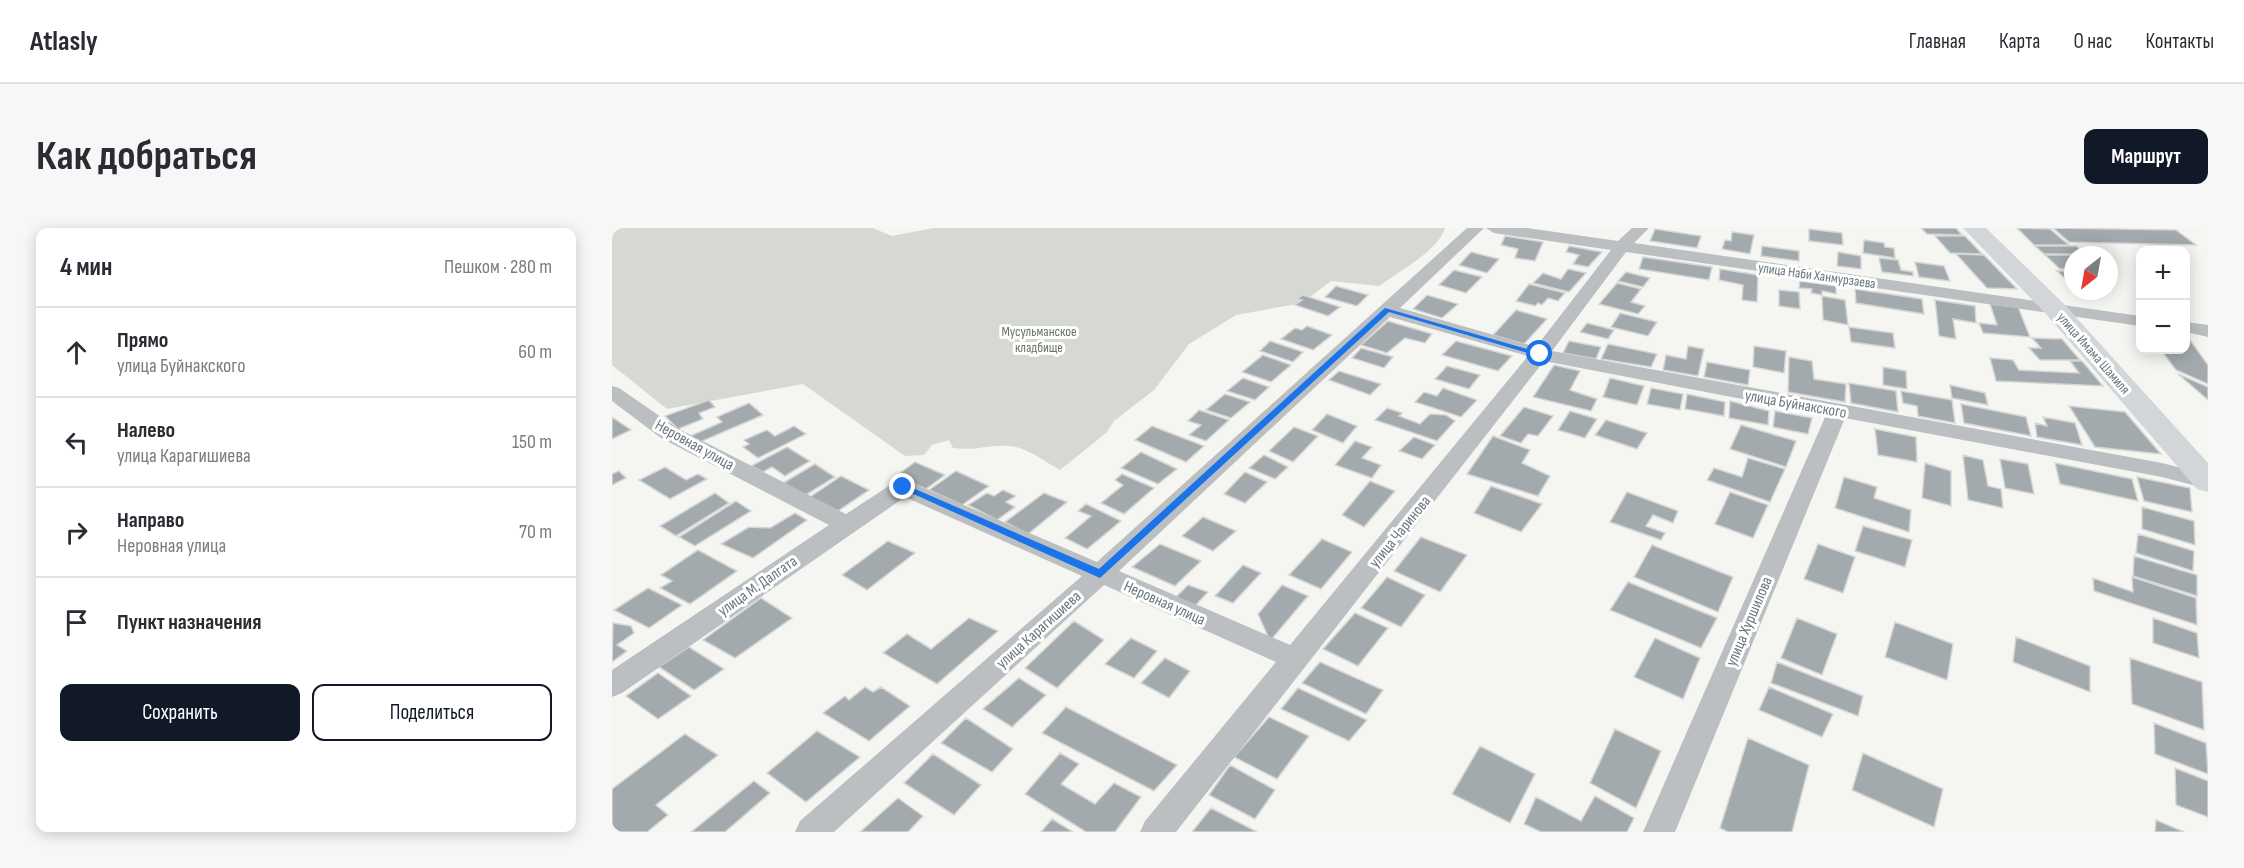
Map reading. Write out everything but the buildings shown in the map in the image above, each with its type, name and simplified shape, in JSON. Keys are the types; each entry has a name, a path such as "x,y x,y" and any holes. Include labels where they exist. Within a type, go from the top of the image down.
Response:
{"main road":[{"name":"улица Имама Шамиля","path":"1974,228 2055,309 2208,482"},
{"name":"улица Имама Шамиля","path":"1993,228 2082,312 2208,459"}],"street":[{"name":"улица Карагишиева","path":"811,832 1100,574 1476,228"},
{"name":"улица Наби Ханмурзаева","path":"1494,228 2136,320"},
{"name":"улица Чаринова","path":"1156,832 1540,354 1622,246 1641,228"},
{"name":"улица Буйнакского","path":"1387,310 1562,360 2163,470 2208,482"},
{"path":"2190,328 2208,331"},
{"name":"Неровная улица","path":"612,392 669,433 846,524"},
{"name":"улица Хуршилова","path":"1659,832 1838,410"},
{"name":"Неровная улица","path":"903,487 1296,659"},
{"name":"улица М. Далгата","path":"612,685 903,487"}],"green space":[{"name":"Мусульманское кладбище","path":"612,228 873,228 892,236 934,228 1445,228 1441,237 1426,253 1379,286 1331,281 1302,303 1236,315 1189,344 1154,390 1114,421 1106,433 1060,470 1016,447 953,448 949,440 932,445 924,455 905,456 803,384 667,409 612,365"}],"route":[{"path":"903,487 1100,574 1387,310 1540,354"}]}
